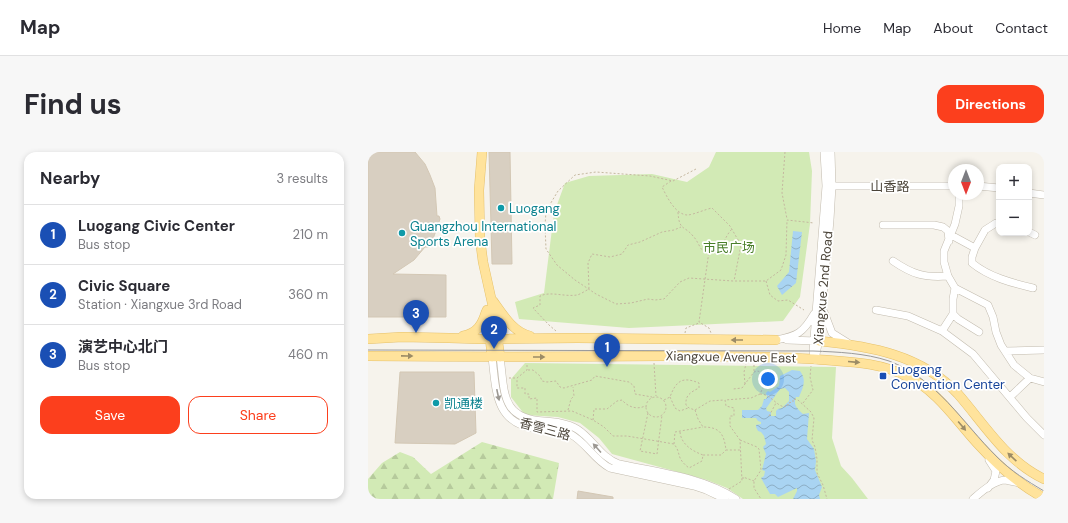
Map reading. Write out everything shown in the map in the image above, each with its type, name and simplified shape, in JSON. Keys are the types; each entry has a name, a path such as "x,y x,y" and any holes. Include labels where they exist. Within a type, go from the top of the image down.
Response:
{"main road":[{"path":"476,152 473,198 474,236 477,260 494,339"},
{"path":"482,152 479,190 480,239 483,262 491,298 496,357"},
{"path":"491,298 508,321 518,331 529,336 543,338"},
{"path":"449,338 465,336 475,332 481,324 487,309"},
{"name":"Xiangxue Avenue East","path":"368,339 402,337 494,339 776,340"},
{"name":"Xiangxue Avenue East","path":"816,341 893,354 921,366 941,378 959,395 1004,450 1023,467 1044,479"},
{"name":"Xiangxue Avenue East","path":"368,356 748,356 813,362 864,363 887,368 906,376 926,388 946,406 976,442 1007,473 1019,483 1044,498"}],"street":[{"name":"Xiangxue 2nd Road","path":"816,341 815,312 829,186 824,152"},
{"name":"Xiangxue 2nd Road","path":"813,362 822,308 831,152"},
{"name":"山香路","path":"829,186 948,186"},
{"path":"984,187 996,188"},
{"path":"1032,193 1044,195"},
{"path":"959,200 956,224 944,251 944,262 948,276 956,288 988,305 993,317 996,332 1014,365 1030,378 1044,382"},
{"path":"996,223 985,230 975,248 972,263 996,277 1011,283 1033,288"},
{"path":"883,224 934,225 943,227 948,231 950,238"},
{"path":"950,238 975,248"},
{"path":"893,261 906,270 922,276 948,276"},
{"path":"942,331 952,314 953,299 956,288"},
{"path":"822,308 827,324 832,332 851,346"},
{"path":"876,310 908,316 942,331 973,354 1027,418 1044,435"},
{"path":"776,340 791,337 800,333 807,326 815,312"},
{"path":"952,314 979,332"},
{"name":"Xiangxue Avenue East","path":"776,340 816,341"},
{"path":"1005,351 1044,350"},
{"path":"496,357 507,401 514,411 520,416 534,421 568,425 584,435 609,460 619,464 699,482 712,486 736,499"},
{"name":"香雪三路","path":"496,357 497,393 500,405 513,420 531,428 557,430 569,434 577,438 600,461 610,468 694,486 725,499"},
{"path":"1010,397 1030,378"},
{"path":"976,442 980,450 996,471 994,480 988,488"},
{"path":"973,499 988,488 1003,481 1019,483"}],"path":[{"path":"673,181 650,176 596,172 575,175 558,191 546,211 546,249 557,265 575,280 616,304 631,303 648,299 664,299 680,282 689,278 734,282 766,281 781,270 786,255 787,220 782,193 785,152"},
{"path":"696,169 662,187 666,196 678,212 688,215 712,208 732,229 741,245 734,282"},
{"path":"678,212 678,220 681,227 694,236 702,250 718,252 722,247 728,233 732,229"},
{"path":"787,220 814,223"},
{"path":"588,289 588,263 592,254 610,257 622,254 628,245 640,242 662,232 681,227"},
{"path":"699,322 709,252"},
{"path":"766,281 770,296 778,301 788,300 804,310"},
{"path":"561,334 549,325 533,308 540,305 540,296 547,293 557,295 578,295 588,289"},
{"path":"685,334 686,328 699,322"},
{"path":"699,322 709,328 711,334"},
{"path":"803,404 813,390 810,377 813,362"},
{"path":"654,363 656,396"},
{"path":"745,384 744,372 746,363"},
{"path":"734,389 742,388 754,372 754,363"},
{"path":"527,364 527,370"},
{"path":"507,378 516,378 527,370 533,370 540,376 542,381 556,381 559,383 560,387 564,388 592,380 595,376 629,382 634,386 635,394 652,397 656,396 664,400 666,407 662,415 657,454 640,451 648,413 646,402 652,397"},
{"path":"754,372 758,371 763,374 766,381 760,394"},
{"path":"516,378 517,388 525,388 525,394 530,394 530,399 537,398 537,412 568,410 593,420 604,427 613,436 627,436 674,444 678,448 678,456 681,462 689,468"},
{"path":"664,400 670,397 674,386 684,380 691,380 699,383 699,388 692,391 687,397 686,405 695,410 710,401 751,398 760,394 764,394 772,398 782,407 785,407 788,403 793,402 793,399 798,400 811,412 814,418 812,440 818,459 817,473 827,499"},
{"path":"568,410 571,399 574,396 572,385"},
{"path":"670,397 675,408 680,412 689,408"},
{"path":"593,420 594,409 607,409 617,401 622,400 627,405 639,408 646,406"},
{"path":"725,400 726,406 734,408 734,416 730,416 730,426 740,440 742,481"},
{"path":"769,416 776,402"},
{"path":"695,410 698,419 704,426"},
{"path":"648,413 654,417 662,415"},
{"path":"674,444 675,432 704,426 718,429 725,441 726,450 721,456 703,455 692,451 685,444 680,436 680,432"},
{"path":"740,440 757,446 759,449 761,470 754,481 754,488 761,499"},
{"path":"726,450 741,450"},
{"path":"688,472 689,468 702,461 703,455"},
{"path":"727,490 742,481 743,477 754,481"}],"green space":[{"name":"市民广场","path":"716,152 809,152 812,171 810,224 800,297 783,321 629,328 519,319 515,302 544,293 554,213 565,183 589,176 652,174 687,182 709,167"},
{"path":"525,363 836,367 832,438 841,466 868,499 743,499 727,488 707,480 612,454 599,438 580,423 558,417 525,415 511,397 511,379"},
{"path":"482,442 559,463 553,499 368,499 368,479 382,463 400,452 413,457 431,474"}],"water":[{"path":"793,231 802,232 796,283 782,295 777,286 789,272"},
{"path":"792,370 800,371 802,374 804,384 799,397 796,397 795,404 803,414 809,413 807,439 814,449 816,461 815,470 822,487 819,495 820,499 793,499 797,488 778,497 775,494 770,494 761,478 764,476 765,471 762,470 766,454 763,447 766,444 764,436 758,431 756,425 761,424 761,422 756,418 742,418 742,410 758,410 762,406 764,399 767,397 766,393 779,386 780,376","holes":["785,388 789,392 789,401 782,408 776,411 776,416 771,416 771,412 767,411 766,408 780,389"]}],"building":[{"name":"Guangzhou International Sports Arena","path":"368,152 415,152 425,164 435,188 437,216 439,216 440,219 430,247 425,247 414,260 393,274 446,275 446,317 368,317"},
{"name":"Luogang","path":"489,152 510,152 512,264 492,264"},
{"name":"凯通楼","path":"400,372 474,372 476,433 455,444 395,443"},
{"path":"578,491 613,497 613,499 577,499"}],"tram line":[{"path":"368,350 813,351 842,352 871,356 889,361 906,369 921,379 948,403 1002,462 1019,476 1044,491"}],"place":[{"name":"Luogang","path":"501,208"},
{"name":"Guangzhou International Sports Arena","path":"402,233"},
{"name":"演艺中心北门","path":"416,333"},
{"name":"Civic Square","path":"494,349"},
{"name":"Luogang Civic Center","path":"607,367"},
{"name":"Luogang Convention Center","path":"883,376"},
{"name":"凯通楼","path":"436,403"}]}
